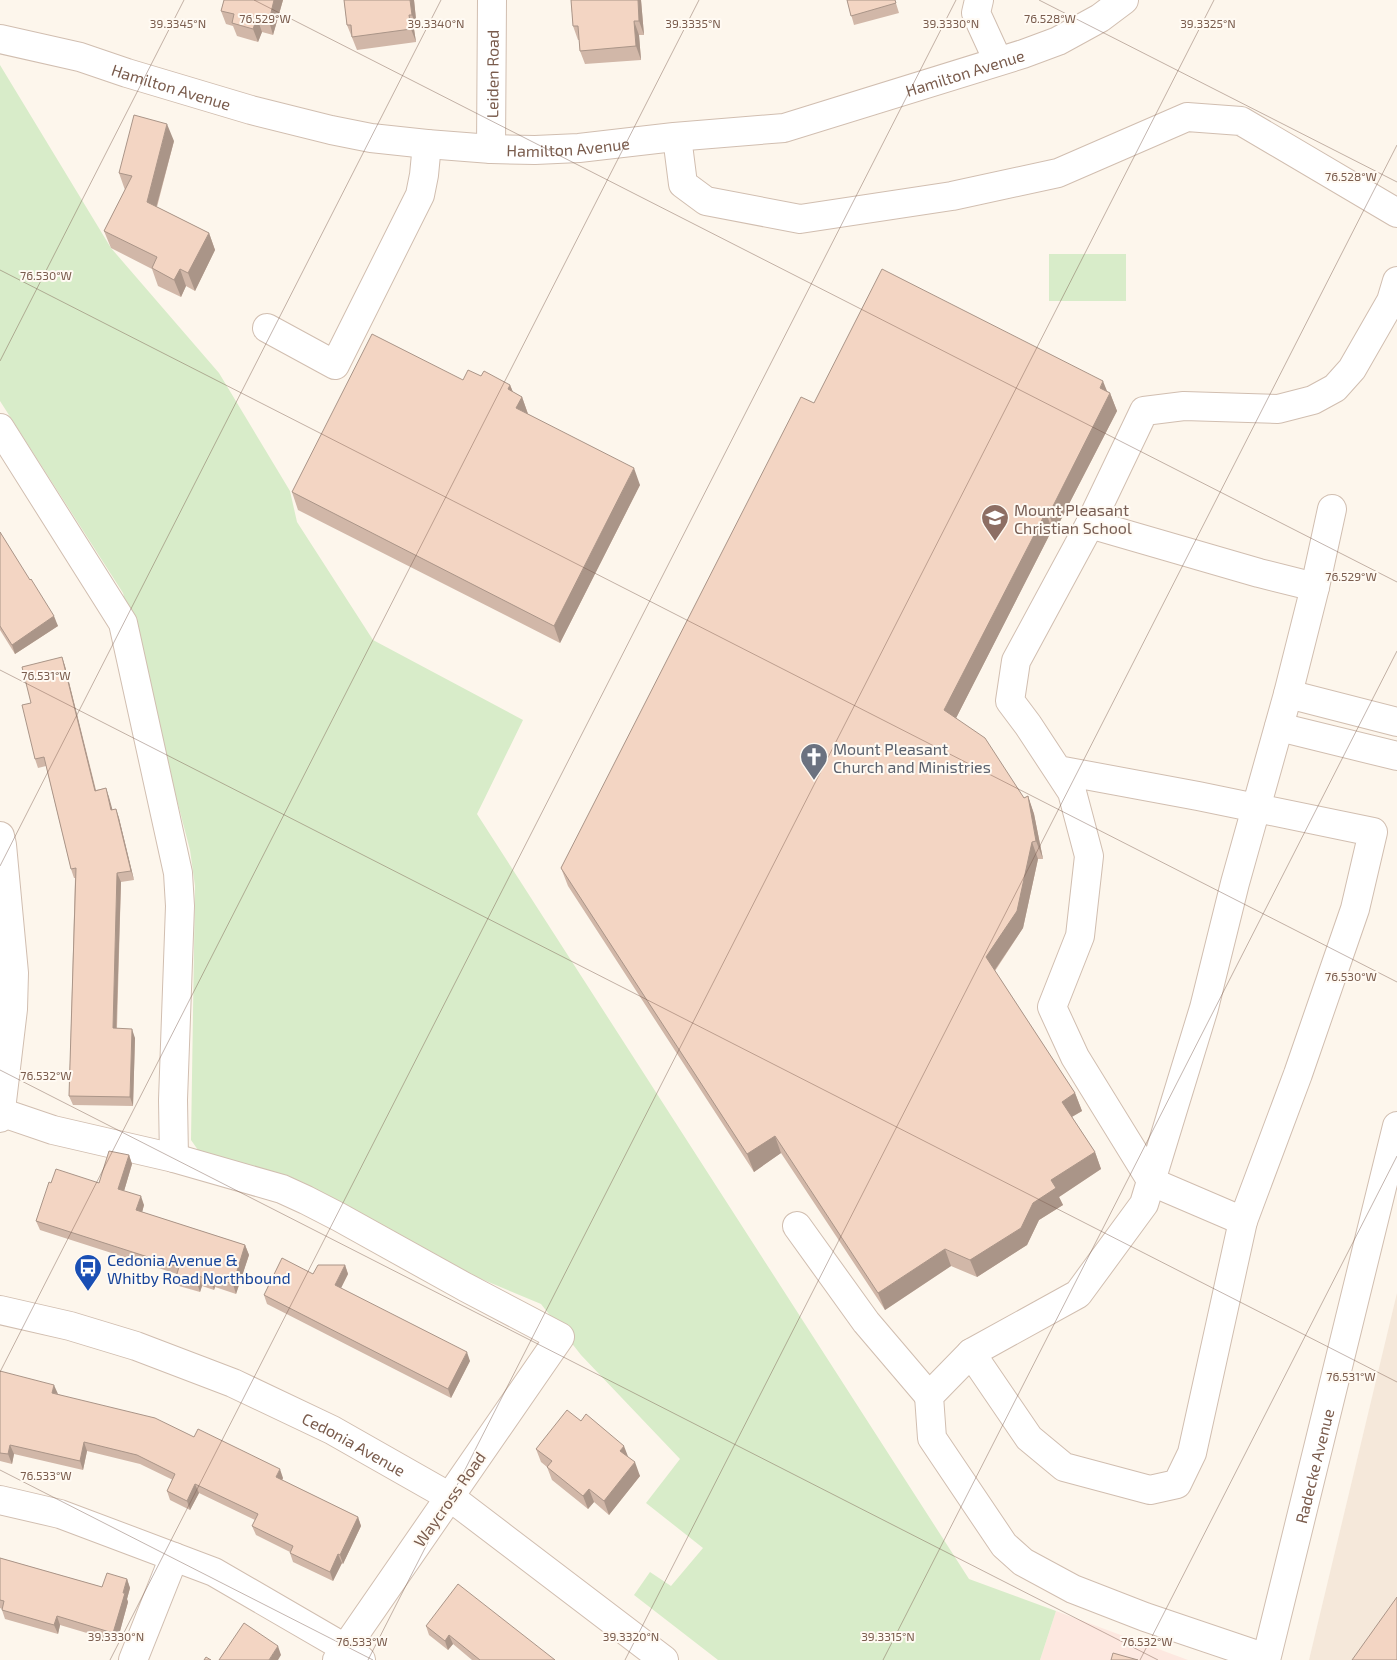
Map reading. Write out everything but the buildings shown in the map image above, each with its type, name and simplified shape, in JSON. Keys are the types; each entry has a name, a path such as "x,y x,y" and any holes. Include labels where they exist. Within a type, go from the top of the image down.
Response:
{"street":[{"name":"Leiden Road","path":"491,149 492,0"},
{"path":"980,0 976,13 998,62"},
{"name":"Hamilton Avenue","path":"0,39 80,57 127,74 278,117 371,138 491,149 535,150 579,148 784,128 998,62 1058,41 1100,18 1124,0"},
{"path":"677,137 683,184 706,201 800,220 952,196 1058,173 1187,117 1241,121 1397,213"},
{"path":"267,328 335,365 420,195 427,144"},
{"path":"1243,1221 1152,1182 1075,1057 1052,1007 1080,936 1089,856 1072,792 1010,701 1016,661 1090,524 1144,411 1184,406 1278,409 1313,400 1335,388 1352,369 1391,301 1397,280"},
{"path":"0,428 123,622 172,844 178,881 180,906 173,1100 174,1158 53,1130 0,1114 13,1009 14,972 4,904 0,836"},
{"path":"929,1396 970,1353 1078,1294 1144,1204 1201,1016 1235,883 1316,588 1332,509"},
{"path":"1090,524 1316,588"},
{"path":"1288,694 1397,722"},
{"path":"1279,727 1397,756"},
{"path":"970,1353 1029,1438 1064,1467 1150,1490 1176,1484 1192,1452 1243,1221 1298,1074 1355,908 1373,832 1058,770"},
{"name":"Radecke Avenue","path":"1266,1659 1394,1155 1397,1126"},
{"name":"Waycross Road","path":"174,1158 282,1189 306,1200 560,1337 450,1497 348,1656"},
{"path":"797,1226 866,1322 929,1396 932,1438 1004,1546 1023,1562 1073,1589 1145,1617 1266,1659"},
{"name":"Cedonia Avenue","path":"0,1310 70,1326 136,1346 233,1383 332,1430 450,1497 664,1660"},
{"path":"0,1500 60,1514 214,1572 348,1656"},
{"path":"133,1660 174,1557"}],"shaded area":[{"path":"1397,1293 1397,1660 1309,1660"},
{"path":"1056,1611 1188,1660 1040,1660"}],"green space":[{"path":"0,65 111,248 219,373 290,491 297,522 373,640 523,720 477,814 969,1579 1056,1611 1040,1660 718,1660 634,1595 650,1572 671,1586 703,1548 646,1503 680,1459 581,1355 541,1304 460,1270 303,1183 207,1156 198,1150 191,1140 195,886 190,850 123,593 0,401"},
{"path":"1049,254 1126,254 1126,301 1049,301"}],"place":[{"name":"Mount Pleasant Christian School","path":"995,542"},
{"name":"Mount Pleasant Church and Ministries","path":"814,781"},
{"name":"Cedonia Avenue & Whitby Road Northbound","path":"88,1292"}]}
